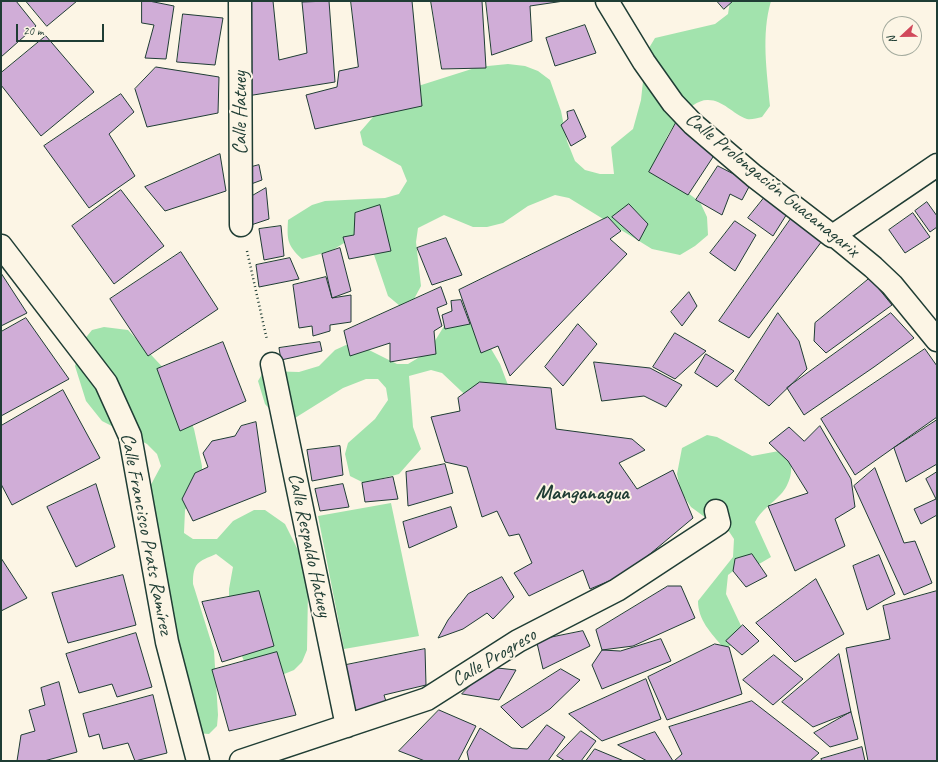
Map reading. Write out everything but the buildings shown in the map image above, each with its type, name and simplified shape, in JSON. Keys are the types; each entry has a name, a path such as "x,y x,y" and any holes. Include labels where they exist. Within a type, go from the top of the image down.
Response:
{"street":[{"name":"Calle Hatuey","path":"240,1 241,225"},
{"name":"Calle Prolongación Guacanagarix","path":"607,1 644,62 673,103 693,124 754,176 832,236 834,234 873,267 892,285 937,340"},
{"path":"834,234 937,166"},
{"name":"Calle Francisco Prats Ramírez","path":"1,246 106,383 130,436 167,642 198,761"},
{"name":"Calle Respaldo Hatuey","path":"272,364 347,726"},
{"name":"Calle Progreso","path":"241,761 427,699 518,641 617,590 719,523 716,511"}],"path":[{"path":"241,225 272,364"}],"green space":[{"path":"730,1 771,1 765,40 770,106 762,117 747,119 718,102 708,100 701,101 694,105 680,118 669,134 663,148 665,176 700,202 707,217 708,235 695,246 680,255 652,249 569,198 555,195 528,206 503,223 487,227 473,227 444,215 418,228 416,242 421,286 414,299 400,306 388,296 369,240 357,235 331,251 302,259 293,250 288,237 288,220 312,205 325,201 385,198 399,194 407,181 401,166 363,145 360,132 393,94 478,67 508,64 525,66 538,71 550,80 561,111 567,141 575,161 585,170 600,174 614,174 611,147 633,129 641,100 646,53 655,38 715,24 728,14"},
{"path":"457,318 477,325 500,364 508,385 496,424 442,373 431,370 409,376 413,427 421,449 399,474 364,483 350,476 345,454 348,443 375,419 388,400 386,388 378,379 366,379 343,388 295,418 284,418 273,413 265,404 258,381 264,371 299,372 319,366 335,350 346,345 367,349 397,364 408,364 428,352 446,323"},
{"path":"104,327 128,330 168,373 180,395 194,429 202,466 202,478 185,510 184,533 193,539 217,539 233,521 254,510 265,510 285,524 301,556 308,591 307,650 302,662 294,670 272,679 250,675 229,626 229,589 233,567 216,554 201,561 196,567 194,571 193,584 214,651 218,715 217,726 209,734 196,733 139,507 161,466 157,454 147,444 102,421 86,401 75,366 83,341 92,330"},
{"path":"707,435 717,437 752,456 780,451 790,460 791,465 789,481 784,491 763,511 755,522 771,557 754,567 736,569 728,575 726,594 743,630 735,645 723,647 706,626 700,614 698,601 733,557 734,539 724,524 706,518 691,507 681,492 677,474 682,448"},
{"path":"391,503 419,636 344,649 318,516"}],"district":[{"name":"Manganagua","path":"582,493"}]}
